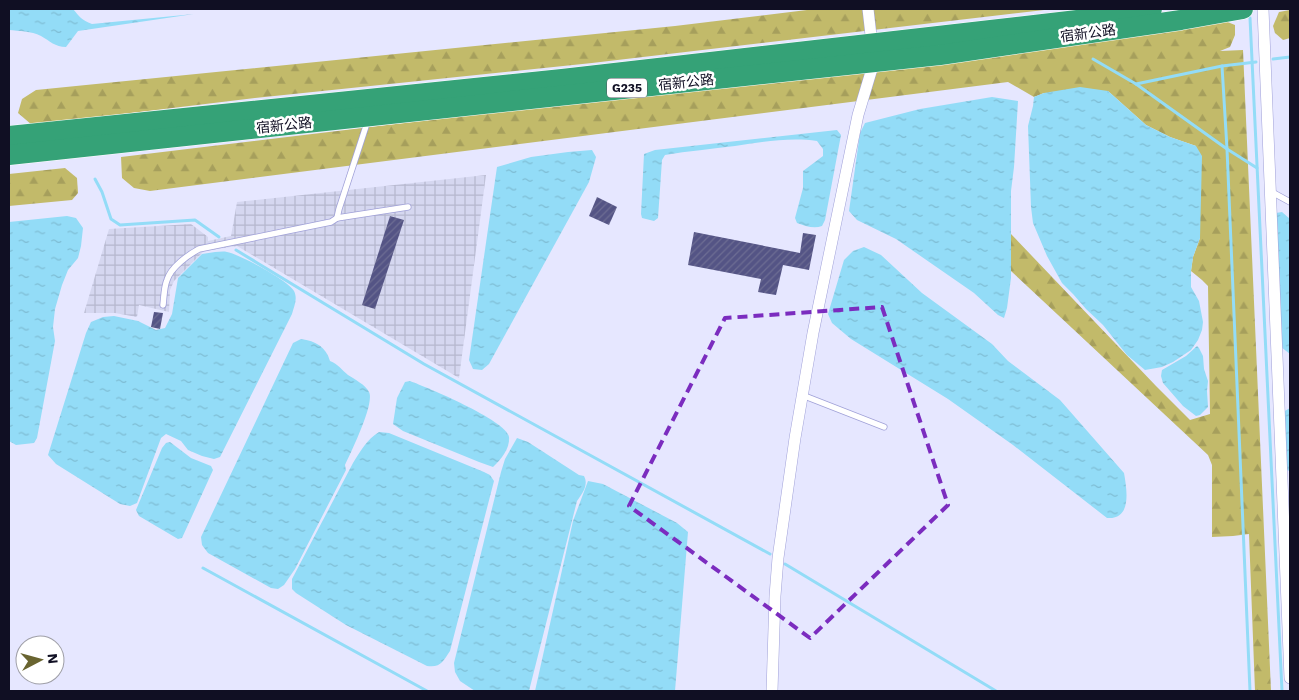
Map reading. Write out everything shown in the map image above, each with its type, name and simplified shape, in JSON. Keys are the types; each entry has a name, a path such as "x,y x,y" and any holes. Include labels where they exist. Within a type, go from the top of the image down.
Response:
{"highway":[{"name":"宿新公路","path":"9,155 369,116 873,53 1152,9"},
{"name":"宿新公路","path":"9,136 562,79 873,53 978,49 1243,9"}],"street":[{"path":"772,691 778,558 813,333 858,115 873,53 868,9"},
{"path":"1263,9 1290,678"}],"lane":[{"path":"337,218 369,116"},
{"path":"1270,191 1290,202"},
{"path":"163,305 167,279 188,255 199,249 331,222 337,218 408,208"},
{"path":"802,395 884,427"}],"highlighted area":[{"path":"882,307 948,505 810,638 629,506 725,318"}],"shaded area":[{"path":"486,175 459,378 237,246 204,251 174,281 170,290 169,312 139,305 137,317 115,313 84,313 109,229 191,224 208,237 208,241 231,236 237,202"}],"green space":[{"path":"815,9 1053,9 592,63 255,98 32,125 18,113 22,99 36,90 675,26"},
{"path":"1290,10 1290,38 1283,40 1275,33 1273,26 1279,12"},
{"path":"1225,21 1235,25 1235,35 1230,47 1220,51 1243,50 1271,691 1255,691 1249,534 1212,537 1212,465 1208,455 1011,271 1011,234 1190,420 1210,414 1208,286 1191,271 1193,257 1200,238 1196,146 1170,137 1146,125 1108,91 1044,93 1034,97 1008,82 150,191 134,188 122,178 121,157"},
{"path":"65,168 77,178 78,193 72,200 9,206 9,174"}],"water":[{"path":"9,9 73,9 83,20 92,24 194,14 78,31 66,47 62,47 33,33 9,30"},
{"path":"1080,87 1108,91 1146,125 1170,137 1196,146 1202,156 1200,238 1193,257 1191,287 1199,301 1203,322 1202,330 1191,350 1162,367 1145,370 1127,355 1103,325 1062,283 1047,256 1033,223 1028,126 1034,97 1044,93"},
{"path":"992,97 1018,101 1011,191 1011,278 1004,318 998,315 974,293 896,239 857,220 849,211 860,133 865,123 920,109"},
{"path":"837,130 841,135 825,220 822,226 803,225 797,223 795,218 803,188 803,171 823,156 823,149 817,141 807,140 776,140 665,155 662,160 658,218 654,221 642,218 644,154 655,150"},
{"path":"592,150 596,157 589,182 489,364 482,370 473,369 469,360 497,167 531,157"},
{"path":"1282,212 1290,219 1290,354 1281,347 1276,213"},
{"path":"67,216 76,218 83,228 81,246 78,258 68,270 55,309 53,327 55,341 37,438 34,443 16,445 9,441 9,222"},
{"path":"864,247 881,255 922,293 992,344 1008,361 1060,400 1124,473 1127,495 1121,514 1107,518 1013,445 948,399 851,339 832,323 828,314 844,260 853,251"},
{"path":"215,252 233,254 263,268 283,281 294,291 296,297 292,314 220,457 214,459 202,456 188,450 181,441 166,434 161,438 137,503 130,506 120,504 56,464 48,455 86,333 91,322 103,317 114,316 138,321 156,330 165,328 172,314 178,278 202,254"},
{"path":"301,339 311,341 323,348 330,361 338,365 365,387 369,392 370,398 362,428 345,465 346,470 295,569 284,585 278,589 271,588 208,553 202,545 201,537 293,343"},
{"path":"1197,346 1203,356 1204,369 1208,381 1208,407 1200,415 1196,416 1183,406 1163,383 1161,376 1162,370 1186,356"},
{"path":"410,381 481,413 505,430 509,437 508,446 502,457 493,467 403,431 393,424 397,398 405,382"},
{"path":"1290,408 1290,471 1286,470 1283,412"},
{"path":"379,432 389,433 484,472 490,475 494,481 450,651 443,661 436,666 427,666 346,625 292,589 292,579 353,463 367,442"},
{"path":"517,438 528,442 579,475 584,476 586,483 577,501 529,691 475,691 460,681 455,672 454,663 501,472 505,459"},
{"path":"170,442 191,458 211,466 213,470 182,538 178,539 139,516 136,510 162,448 166,443"},
{"path":"588,481 603,484 677,523 688,532 675,691 535,691 573,521"}],"building":[{"path":"597,197 617,207 609,225 589,216"},
{"path":"390,216 404,220 375,309 362,305"},
{"path":"694,232 800,253 803,233 816,235 809,270 783,265 776,295 758,292 761,279 688,265"},
{"path":"154,312 163,313 160,329 151,327"}],"waterway":[{"path":"1250,18 1282,691"},
{"path":"1273,59 1290,57"},
{"path":"1093,59 1136,84 1227,149 1257,168"},
{"path":"1136,84 1222,66 1256,62"},
{"path":"1222,66 1250,691"},
{"path":"95,179 102,192 111,219 120,225 195,220 219,237"},
{"path":"236,250 424,364 770,554"},
{"path":"785,564 996,691"},
{"path":"203,568 427,691"}]}
